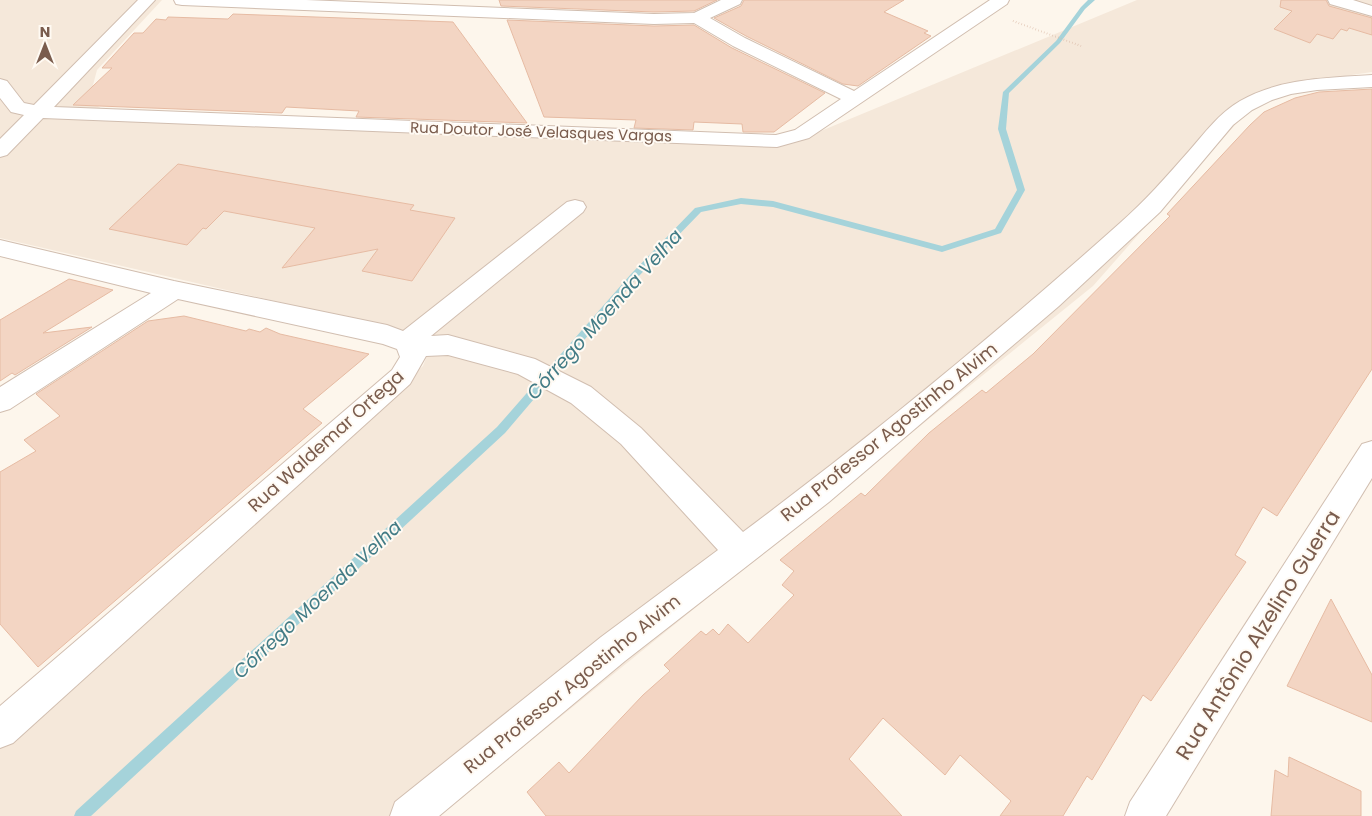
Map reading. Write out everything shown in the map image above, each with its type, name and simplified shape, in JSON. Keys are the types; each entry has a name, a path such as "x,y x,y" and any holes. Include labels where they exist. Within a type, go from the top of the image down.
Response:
{"street":[{"path":"0,151 147,0"},
{"path":"182,0 654,19 697,18 734,0"},
{"path":"447,12 471,0"},
{"name":"Rua Doutor José Velasques Vargas","path":"0,85 18,108 40,112 758,142 790,138 802,134 1001,0"},
{"path":"1336,0 1372,11"},
{"path":"697,18 739,42 854,98"},
{"name":"Rua Professor Agostinho Alvim","path":"409,816 613,649 818,493 1050,300 1152,207 1226,121 1245,106 1265,96 1288,89 1318,84 1372,81"},
{"path":"409,346 575,207"},
{"name":"Rua Waldemar Ortega","path":"0,248 174,290 387,335 409,346 413,358 401,377 0,730"},
{"path":"0,401 174,290"},
{"path":"409,346 448,345 526,366 581,395 630,436 740,551"},
{"name":"Rua Antônio Alzelino Guerra","path":"1144,816 1372,453"}],"path":[{"path":"1047,34 1081,46"}],"shaded area":[{"path":"0,0 162,0 97,70 89,100 102,109 804,138 1137,0 1372,0 1372,72 1324,79 1257,100 1093,286 438,816 0,816 0,735 423,366 427,356 427,343 396,329 0,238"}],"building":[{"path":"499,0 717,0 694,11 654,12 501,6"},
{"path":"744,0 904,0 884,12 928,31 924,33 931,36 858,86 843,84 714,18 741,6"},
{"path":"1281,0 1326,0 1329,6 1372,18 1372,35 1349,28 1347,31 1341,29 1333,39 1317,34 1310,43 1274,29 1292,11 1280,7"},
{"path":"233,14 453,22 527,123 356,117 359,111 286,107 282,113 73,105 112,68 102,68 134,33 143,33 156,19 166,20 168,17 228,19"},
{"path":"507,20 654,26 694,25 732,48 825,93 774,132 743,132 742,124 694,122 693,130 634,128 636,120 544,117"},
{"path":"1372,89 1372,369 1277,516 1263,507 1235,555 1246,562 1151,701 1143,695 1092,780 1087,776 1063,816 1000,816 1011,801 960,755 945,775 883,718 849,759 902,816 546,816 527,792 559,762 569,773 643,695 670,671 664,665 701,631 706,635 713,629 719,635 728,624 748,643 794,595 782,585 794,571 780,560 861,493 865,496 929,433 982,390 986,393 1033,354 1170,216 1167,214 1264,112 1295,98 1319,92"},
{"path":"178,164 414,205 410,210 455,218 412,281 362,271 378,249 282,268 315,228 224,211 206,229 203,228 187,245 109,229"},
{"path":"69,279 113,290 43,333 92,327 15,375 12,373 0,381 0,320"},
{"path":"184,316 246,331 249,329 260,332 266,328 280,334 369,354 303,409 322,423 38,667 0,624 0,472 36,451 24,440 60,416 36,394 148,321"},
{"path":"1331,599 1372,675 1372,722 1287,686"},
{"path":"1289,757 1361,791 1361,816 1271,816 1275,770 1288,777"}],"waterway":[{"name":"Córrego Moenda Velha","path":"81,816 501,430 634,276 698,210 741,201 773,204 942,249 998,231 1021,190 1002,129 1006,92 1058,42 1083,8 1092,0"}]}
